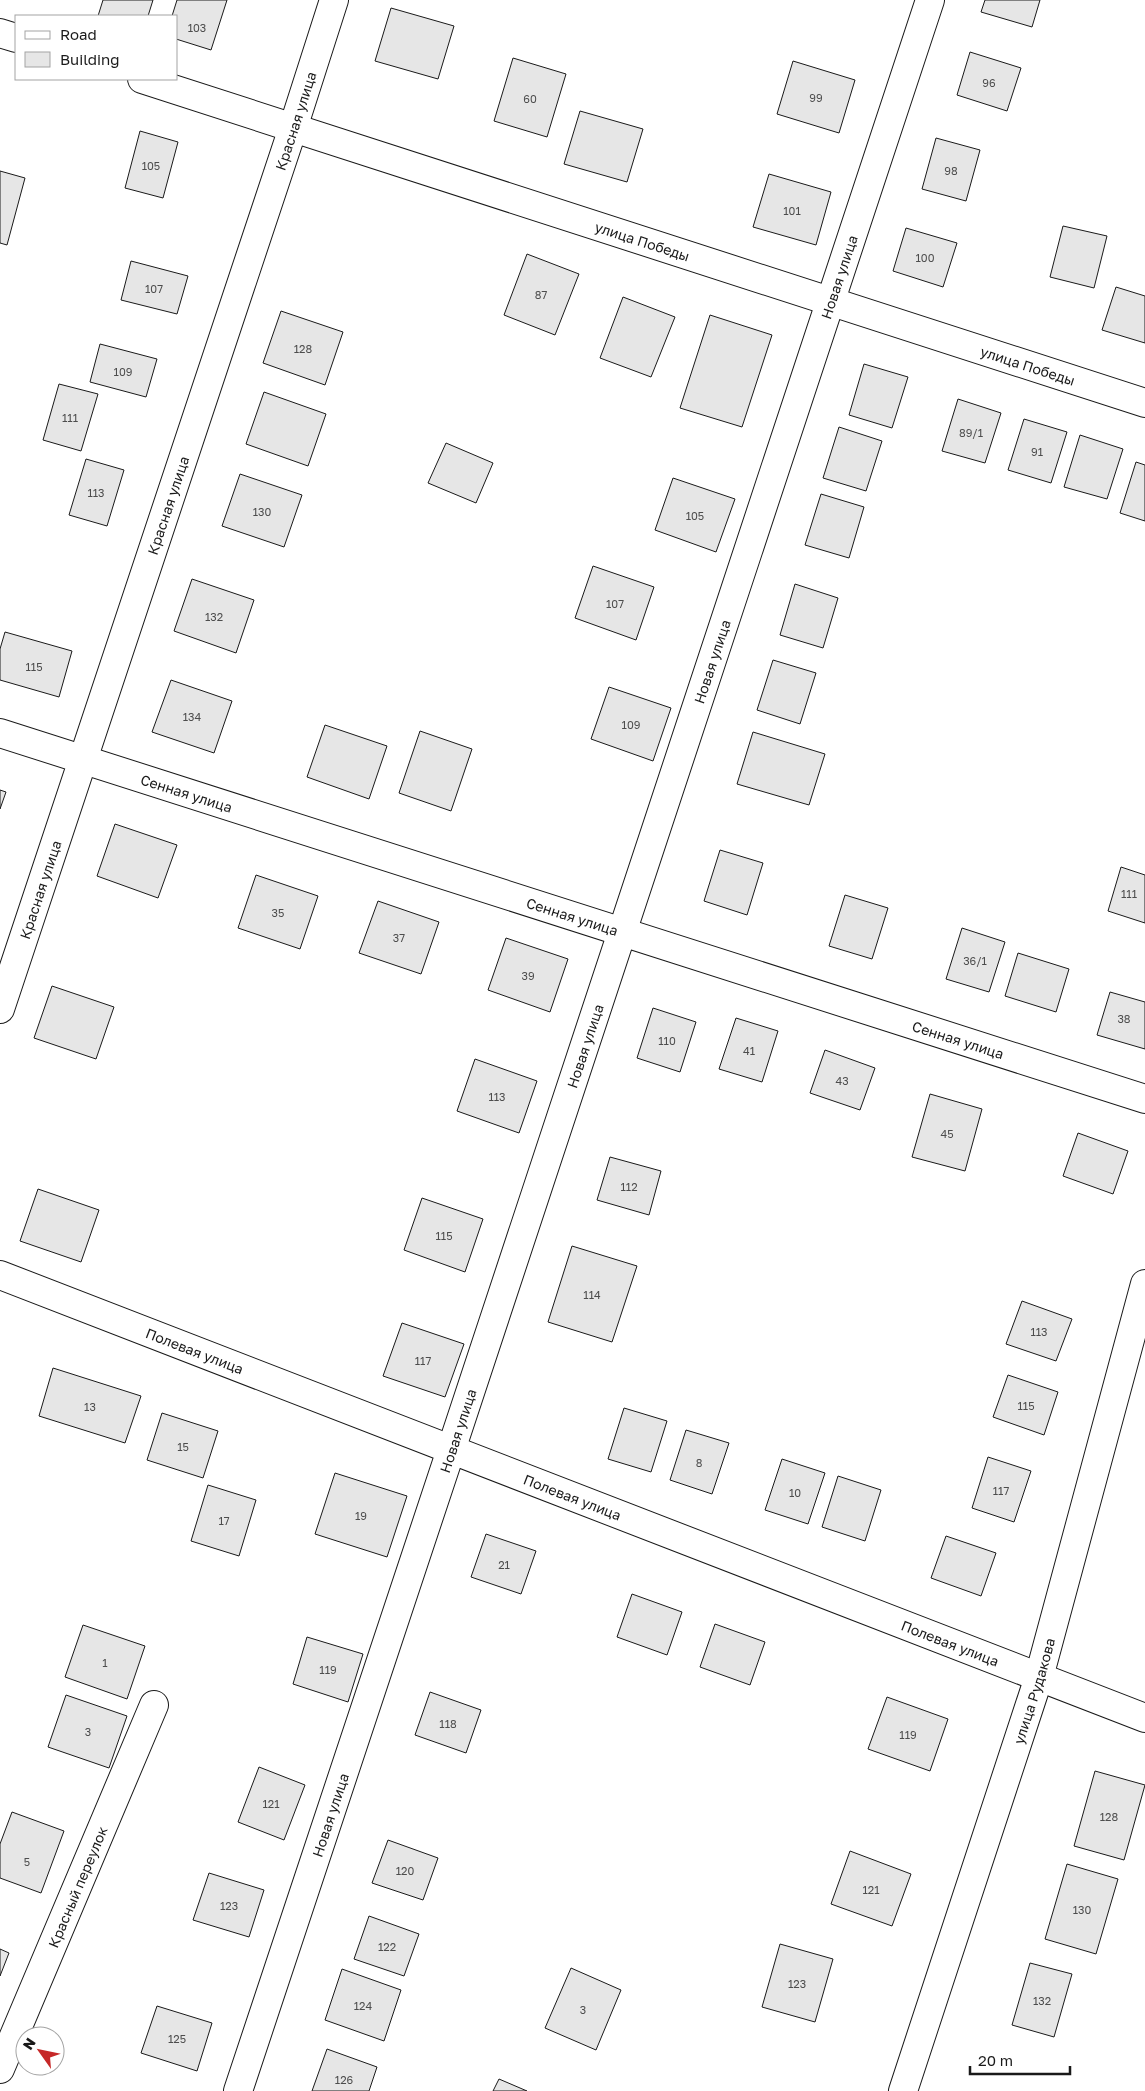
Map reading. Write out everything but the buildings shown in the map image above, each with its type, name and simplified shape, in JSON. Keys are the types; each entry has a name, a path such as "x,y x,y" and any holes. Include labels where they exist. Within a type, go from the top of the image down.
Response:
{"street":[{"name":"Красная улица","path":"0,1009 294,128 334,0"},
{"name":"Новая улица","path":"238,2091 452,1450 930,0"},
{"path":"0,33 15,38"},
{"name":"улица Победы","path":"145,80 1145,403"},
{"name":"Сенная улица","path":"0,733 1145,1100"},
{"name":"Полевая улица","path":"0,1275 1145,1718"},
{"name":"улица Рудакова","path":"903,2091 1039,1678 1145,1284"},
{"name":"Красный переулок","path":"0,2069 154,1705"}]}
